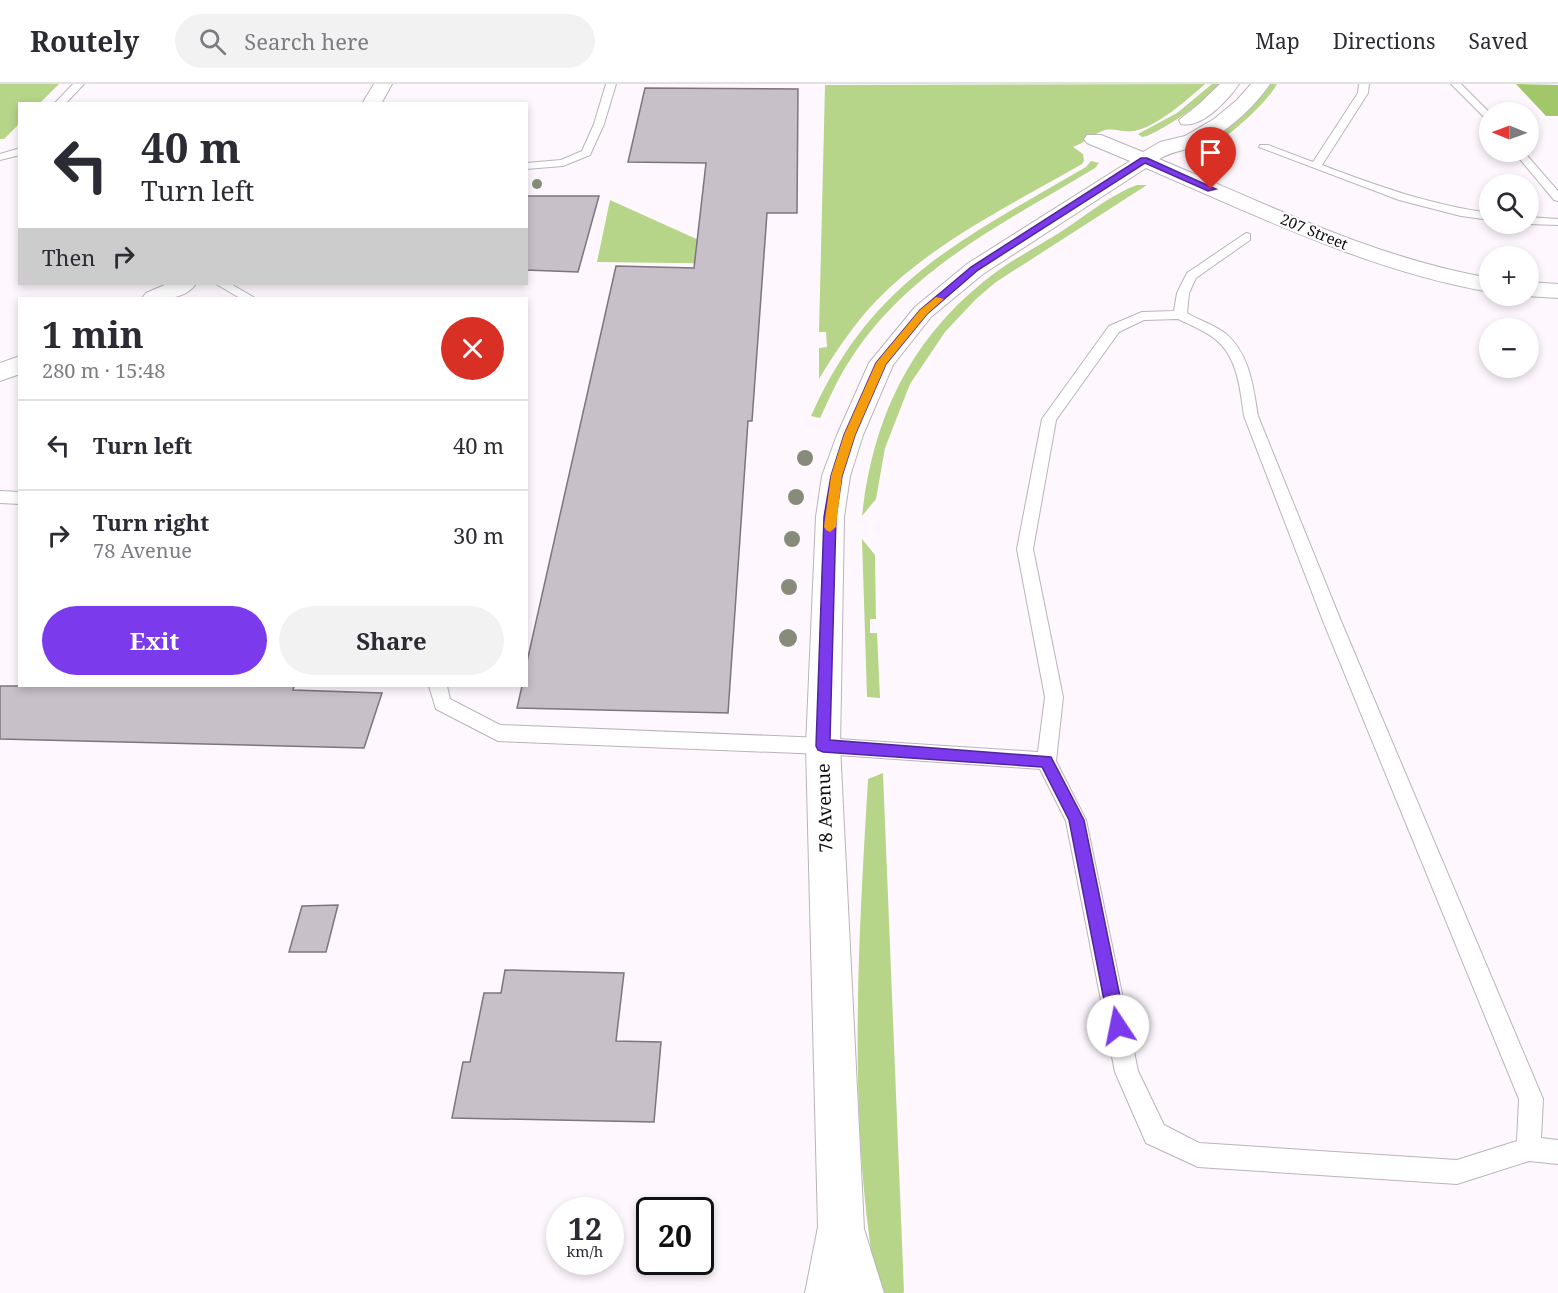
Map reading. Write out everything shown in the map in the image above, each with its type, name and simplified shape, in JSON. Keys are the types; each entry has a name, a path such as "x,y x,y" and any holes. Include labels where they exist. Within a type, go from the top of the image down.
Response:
{"street":[{"path":"372,102 383,84"},
{"name":"78 Avenue","path":"1156,153 1171,132 1205,109 1230,84"},
{"name":"78 Avenue","path":"829,1293 841,1227 823,746 832,507 836,476 850,435 881,363 923,312 975,268 1156,153 1191,141 1221,123 1244,104 1261,84"},
{"name":"207 Street","path":"1094,139 1156,153 1334,241 1407,267 1479,283"},
{"path":"156,297 183,285"},
{"path":"1539,290 1558,291"},
{"path":"0,373 18,365"},
{"name":"78 Avenue","path":"841,1227 860,1293"}],"lane":[{"path":"61,102 79,84"},
{"path":"528,166 563,163 586,153 599,124 610,84"},
{"path":"1316,166 1363,93 1364,84"},
{"path":"1456,84 1479,108"},
{"path":"1264,147 1412,202 1452,212 1479,216"},
{"path":"0,157 18,152"},
{"path":"1527,162 1558,198"},
{"path":"1539,221 1558,222"},
{"path":"1180,315 1183,293 1191,276 1246,237"},
{"path":"224,285 247,297"},
{"path":"1529,1149 1531,1099 1323,599 1251,416 1245,380 1237,355 1220,336 1180,315 1142,316 1114,329 1049,419 1025,549 1054,698 1046,761 1076,820 1127,1072 1155,1134 1198,1155 1457,1172 1529,1149 1558,1152"},
{"path":"0,497 18,498"},
{"path":"438,687 442,704 498,733 823,746 1046,761"}],"green space":[{"path":"0,84 59,84 41,102 18,102 18,125 4,139 0,139"},
{"path":"1205,84 1172,112 1152,124 1134,131 1102,131 1073,147 1083,154 1082,164 974,226 922,260 868,310 819,379 819,348 827,347 826,332 819,332 825,85"},
{"path":"1212,84 1221,84 1177,119 1147,136 1142,137 1138,134 1177,113"},
{"path":"1269,84 1277,84 1251,115 1212,146 1191,156 1193,149 1245,113"},
{"path":"1516,84 1558,85 1558,116 1546,116 1539,109 1539,102 1533,102"},
{"path":"1091,161 1099,163 1095,168 962,249 902,298 875,326 852,357 820,418 811,416 835,369 862,329 892,296 925,267 961,241 1086,167"},
{"path":"1137,185 1147,185 996,282 976,299 945,332 910,384 885,448 876,499 862,516 867,481 885,417 914,358 933,332 956,306 1000,269 1108,200"},
{"path":"610,200 752,264 597,262"},
{"path":"862,539 875,555 876,619 870,619 870,633 877,633 880,698 867,697"},
{"path":"883,773 903,1293 878,1293 868,1229 859,1101 859,972 868,779"}],"building":[{"path":"645,88 798,89 797,213 767,213 752,421 748,421 728,713 517,708 522,687 528,687 528,657 616,266 694,268 706,163 628,162"},
{"path":"528,196 599,196 578,272 528,270"},
{"path":"0,686 294,687 293,690 382,693 364,748 0,739"},
{"path":"338,905 326,952 289,952 302,906"},
{"path":"505,970 624,973 616,1041 661,1042 654,1122 452,1118 463,1062 470,1062 484,993 501,993"}],"slow traffic":[{"path":"830,527 836,476 850,435 881,363 923,312 939,299"}],"route":[{"path":"1118,1026 1076,820 1046,761 823,746 830,517 836,476 850,435 881,363 923,312 975,268 1144,160 1211,189"}]}
